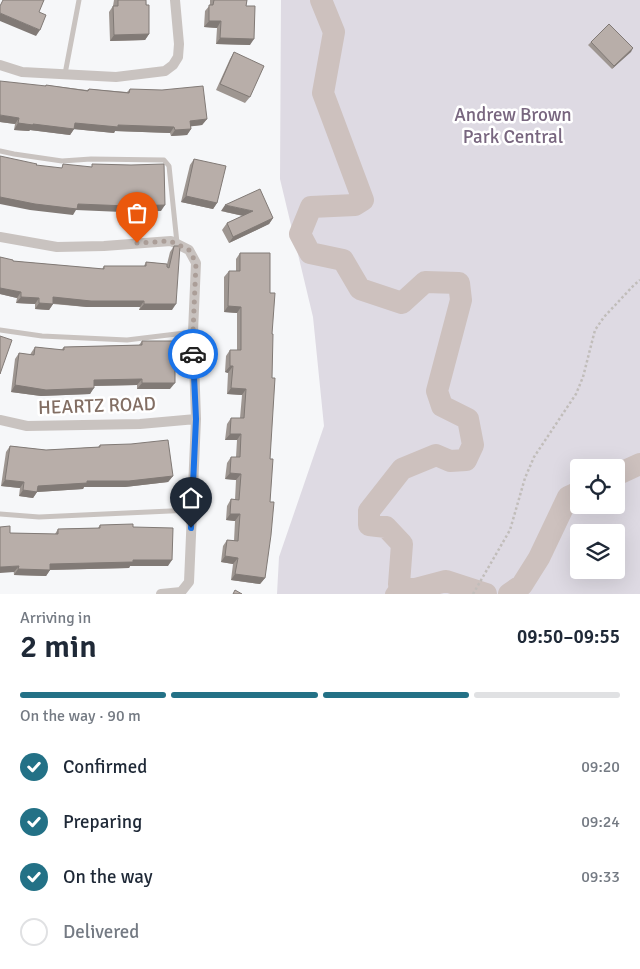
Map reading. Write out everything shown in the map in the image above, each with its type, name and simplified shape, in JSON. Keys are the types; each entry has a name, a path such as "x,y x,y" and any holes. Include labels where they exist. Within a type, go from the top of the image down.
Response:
{"street":[{"path":"0,65 22,72 116,77 165,71 174,65 178,57 179,44 175,0"},
{"path":"0,236 57,247 170,241 189,250 196,263 193,332 196,419 189,582 181,592 161,594"},
{"name":"HEARTZ ROAD","path":"0,420 27,426 140,424 196,419"}],"lane":[{"path":"65,74 79,0"},
{"path":"0,150 62,161 91,159 164,160 170,166 177,244"},
{"path":"0,330 42,336 127,340 193,332"},
{"path":"0,514 39,517 192,510"}],"path":[{"path":"473,594 514,521 525,478 534,456 576,394 583,378 595,330 604,317 634,284 640,280"}],"green space":[{"name":"Andrew Brown Park Central","path":"281,0 640,0 640,594 277,594 279,557 324,426 313,317 280,179"}],"building":[{"path":"3,0 44,0 39,12 46,15 40,30 0,13 0,6"},
{"path":"118,0 146,0 146,5 149,5 149,34 114,35 113,6 118,6"},
{"path":"214,0 247,0 246,6 255,6 254,39 220,38 221,21 209,21 209,5 213,5"},
{"path":"609,24 633,48 614,66 591,42"},
{"path":"234,52 264,66 250,97 220,84"},
{"path":"0,81 88,91 89,89 129,93 130,89 162,90 203,86 207,119 190,121 191,129 175,130 174,127 118,125 118,127 75,123 74,129 18,123 19,118 0,115"},
{"path":"0,156 36,165 62,168 63,164 92,167 92,164 164,164 165,205 78,204 77,209 35,204 0,197"},
{"path":"194,159 226,166 217,203 186,196"},
{"path":"260,189 273,218 233,237 227,223 253,211 225,205"},
{"path":"174,246 180,246 176,304 144,304 144,301 91,301 53,297 53,304 39,303 39,298 21,297 21,292 0,288 0,257 13,261 104,269 104,266 146,266 146,262 167,264 169,268"},
{"path":"240,253 270,253 270,293 275,293 272,334 272,378 275,378 270,459 273,459 270,502 274,502 265,578 235,574 238,558 225,556 227,540 238,541 240,514 230,514 231,499 239,500 241,474 230,473 231,457 240,457 241,434 230,434 231,418 244,418 246,389 231,388 233,366 230,366 230,350 241,350 241,307 228,306 229,271 240,271"},
{"path":"0,336 12,340 0,374"},
{"path":"142,341 175,341 175,383 142,383 142,379 94,380 94,388 46,390 15,385 19,353 34,355 35,347 64,350 64,347 142,345"},
{"path":"168,440 173,476 129,481 87,481 87,483 38,486 37,492 23,490 24,482 5,480 10,446 46,450"},
{"path":"133,524 133,527 173,528 172,560 50,564 50,570 18,569 19,566 0,567 0,527 10,526 10,533 58,534 58,529 100,528 100,525"},
{"path":"235,590 242,594 233,594"}],"waterway":[{"path":"321,0 334,32 323,93 363,200 355,205 311,207 300,234 310,253 343,260 360,289 402,303 425,282 459,283 461,300 437,391 442,406 468,419 473,445 466,460 450,461 436,455 402,469 369,511 369,525 386,527 402,544 399,584 412,590 446,581 486,594"},
{"path":"625,471 640,464"},
{"path":"509,594 522,585 539,558 570,496"},
{"path":"392,594 399,584"}],"way so far":[{"path":"137,243 170,241 189,250 196,263 193,354"}],"route":[{"path":"191,528 196,419 193,354"}]}
